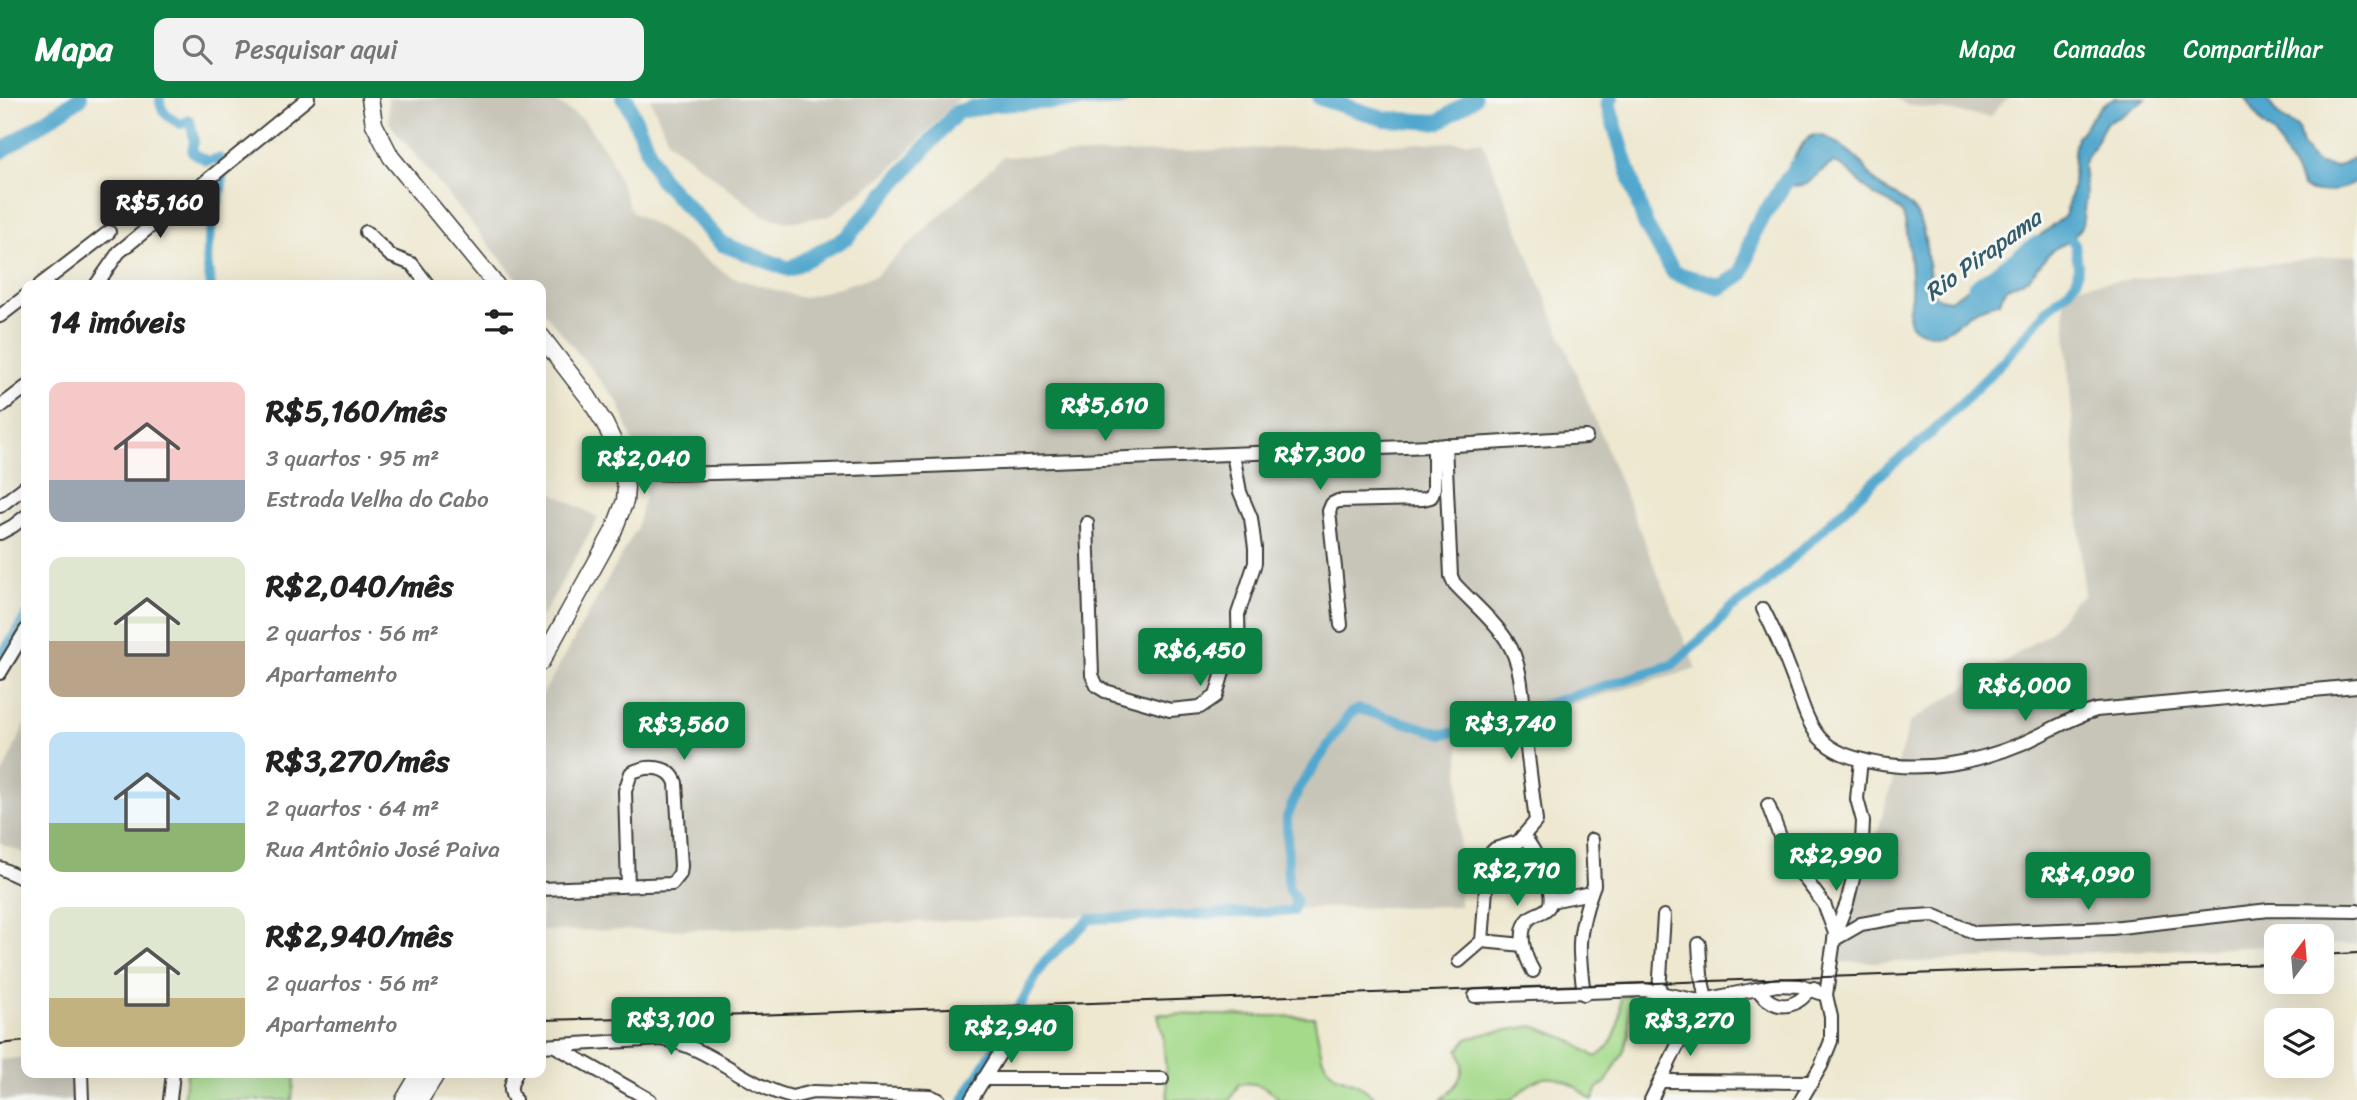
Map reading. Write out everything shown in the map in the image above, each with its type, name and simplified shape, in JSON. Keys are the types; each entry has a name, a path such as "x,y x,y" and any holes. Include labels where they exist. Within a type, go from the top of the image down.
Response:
{"main road":[{"path":"370,98 374,124 391,157 488,280"},
{"path":"546,347 588,397 606,424 624,472 626,487 625,501 613,532 546,653"},
{"path":"404,1100 417,1078"},
{"path":"421,1100 433,1078"}],"street":[{"path":"99,280 119,252 309,98"},
{"path":"366,232 391,256 412,264 424,280"},
{"path":"47,280 109,233"},
{"path":"0,316 21,300"},
{"path":"0,407 21,391"},
{"path":"624,472 672,474 827,470 1586,437"},
{"path":"1341,625 1329,511 1332,504 1338,501 1431,497 1439,445"},
{"path":"1439,445 1451,576 1454,583 1511,647 1522,688 1532,795 1537,816 1534,825 1512,846 1492,852 1487,876 1482,941 1459,961"},
{"path":"1087,523 1092,676 1097,686 1121,697 1171,710 1200,707 1216,696 1225,665 1237,660 1240,654 1238,614 1255,563 1255,533 1240,492 1233,454"},
{"path":"13,526 0,508 21,490"},
{"path":"0,533 21,520"},
{"path":"1763,609 1777,637 1800,701 1818,736 1832,749 1861,760 1901,768 1931,766 2001,751 2069,719 2096,710 2357,686"},
{"path":"0,673 21,639"},
{"path":"1801,1100 1821,1066 1831,1041 1827,989 1835,936 1845,910 1863,842 1863,821 1857,799 1861,760"},
{"path":"546,889 628,886 672,884 680,874 676,783 671,772 665,769 636,770 628,780 625,791 628,886"},
{"path":"1768,805 1787,855 1824,904 1835,936"},
{"path":"1523,835 1534,849 1537,862 1548,878 1551,901 1546,910 1530,918 1526,925 1523,946 1533,971"},
{"path":"1584,994 1578,942 1581,923 1594,885 1592,840"},
{"path":"0,868 21,878"},
{"path":"1551,901 1591,893"},
{"path":"1835,936 1861,924 1933,915 1975,933 2112,928 2269,910 2357,911"},
{"path":"1658,992 1664,916"},
{"path":"1482,941 1523,946"},
{"path":"1651,1100 1702,1001 1699,944"},
{"path":"1475,996 1584,994 1626,990 1658,992 1702,1001 1777,985 1827,989"},
{"path":"1757,989 1766,1000 1779,1006 1791,1005 1810,989"},
{"path":"971,1100 1024,1014"},
{"path":"546,1046 671,1040 690,1047 791,1099 813,1093 923,1095 939,1099"},
{"path":"555,1046 650,1100"},
{"path":"81,1078 82,1100"},
{"path":"170,1100 172,1078"},
{"path":"514,1078 510,1094 515,1100"},
{"path":"983,1079 1162,1079"},
{"path":"1660,1081 1811,1082"}],"shaded area":[{"path":"388,98 521,98 528,104 550,98 584,120 609,155 632,212 731,277 803,298 875,276 1003,157 1482,141 1696,669 1459,736 1460,906 1270,909 725,929 546,931 546,688 637,528 648,481 618,402 546,314 546,280 518,280 389,123"},
{"path":"650,98 959,98 891,169 830,216 788,222 762,215 669,142"},
{"path":"1896,98 2008,98 1989,117 1907,105"},
{"path":"2357,254 2357,944 2334,945 2334,924 2264,924 2264,946 1916,962 1839,962 1910,722 2049,633 2073,602 2084,595 2063,287"},
{"path":"546,489 598,518 546,610"},
{"path":"21,733 21,852 0,843 0,779"},
{"path":"21,1058 21,1078 73,1078 74,1100 0,1100 0,1060"}],"green space":[{"path":"1630,995 1629,1034 1623,1053 1606,1082 1598,1088 1593,1100 1560,1079 1543,1078 1528,1085 1512,1100 1441,1100 1460,1078 1462,1065 1458,1050 1467,1039 1534,1026 1568,1039 1596,1057 1609,1045 1616,1031 1621,997"},
{"path":"1158,1014 1314,1017 1322,1057 1327,1067 1336,1076 1356,1083 1379,1100 1280,1100 1262,1086 1245,1083 1239,1084 1230,1100 1168,1100 1163,1036"},
{"path":"186,1078 294,1078 292,1100 183,1100"}],"water":[{"path":"2115,98 2146,98 2106,123 2083,165 2086,194 2082,227 2070,241 2052,250 2029,278 2005,289 2000,302 1974,311 1950,329 1939,333 1920,331 1909,320 1909,253 1904,218 1898,209 1874,195 1848,171 1833,163 1806,184 1793,186 1786,182 1798,150 1812,136 1824,137 1846,150 1879,185 1914,210 1924,235 1934,294 1950,300 1985,277 2002,274 2014,268 2024,248 2065,216 2073,185 2077,137 2100,107"},
{"path":"2246,98 2269,102 2277,114 2298,128 2302,145 2313,160 2320,164 2336,167 2357,156 2357,180 2332,191 2318,192 2304,188 2274,134 2262,124"}],"waterway":[{"name":"Rio Pirapama","path":"0,152 80,98"},
{"path":"160,98 161,107 169,117 181,124 190,120 194,140 192,152 207,161 219,158 222,168 221,190 207,251 210,280"},
{"name":"Rio Pirapama","path":"623,98 627,101 660,178 722,244 789,269 846,238 957,112 995,104 1121,98"},
{"name":"Rio Pirapama","path":"1320,98 1385,119 1439,122 1474,98"},
{"name":"Rio Pirapama","path":"1611,98 1608,104 1645,224 1674,273 1721,287 1742,273 1755,228 1797,165"},
{"path":"963,1100 1044,962 1090,919 1293,911 1296,900 1288,888 1287,817 1298,790 1350,713 1359,709 1443,734 1672,665 1714,628 1729,610 1762,587 1889,467 1920,443 2004,360 2045,312 2069,290 2077,279 2078,265 2075,245 2065,230"},
{"name":"Rio Pirapama","path":"1975,288 2037,244"},
{"path":"0,658 21,624"}],"tram line":[{"path":"2334,954 2357,953"},
{"path":"546,1020 2264,964"},
{"path":"0,1044 21,1042"}]}
